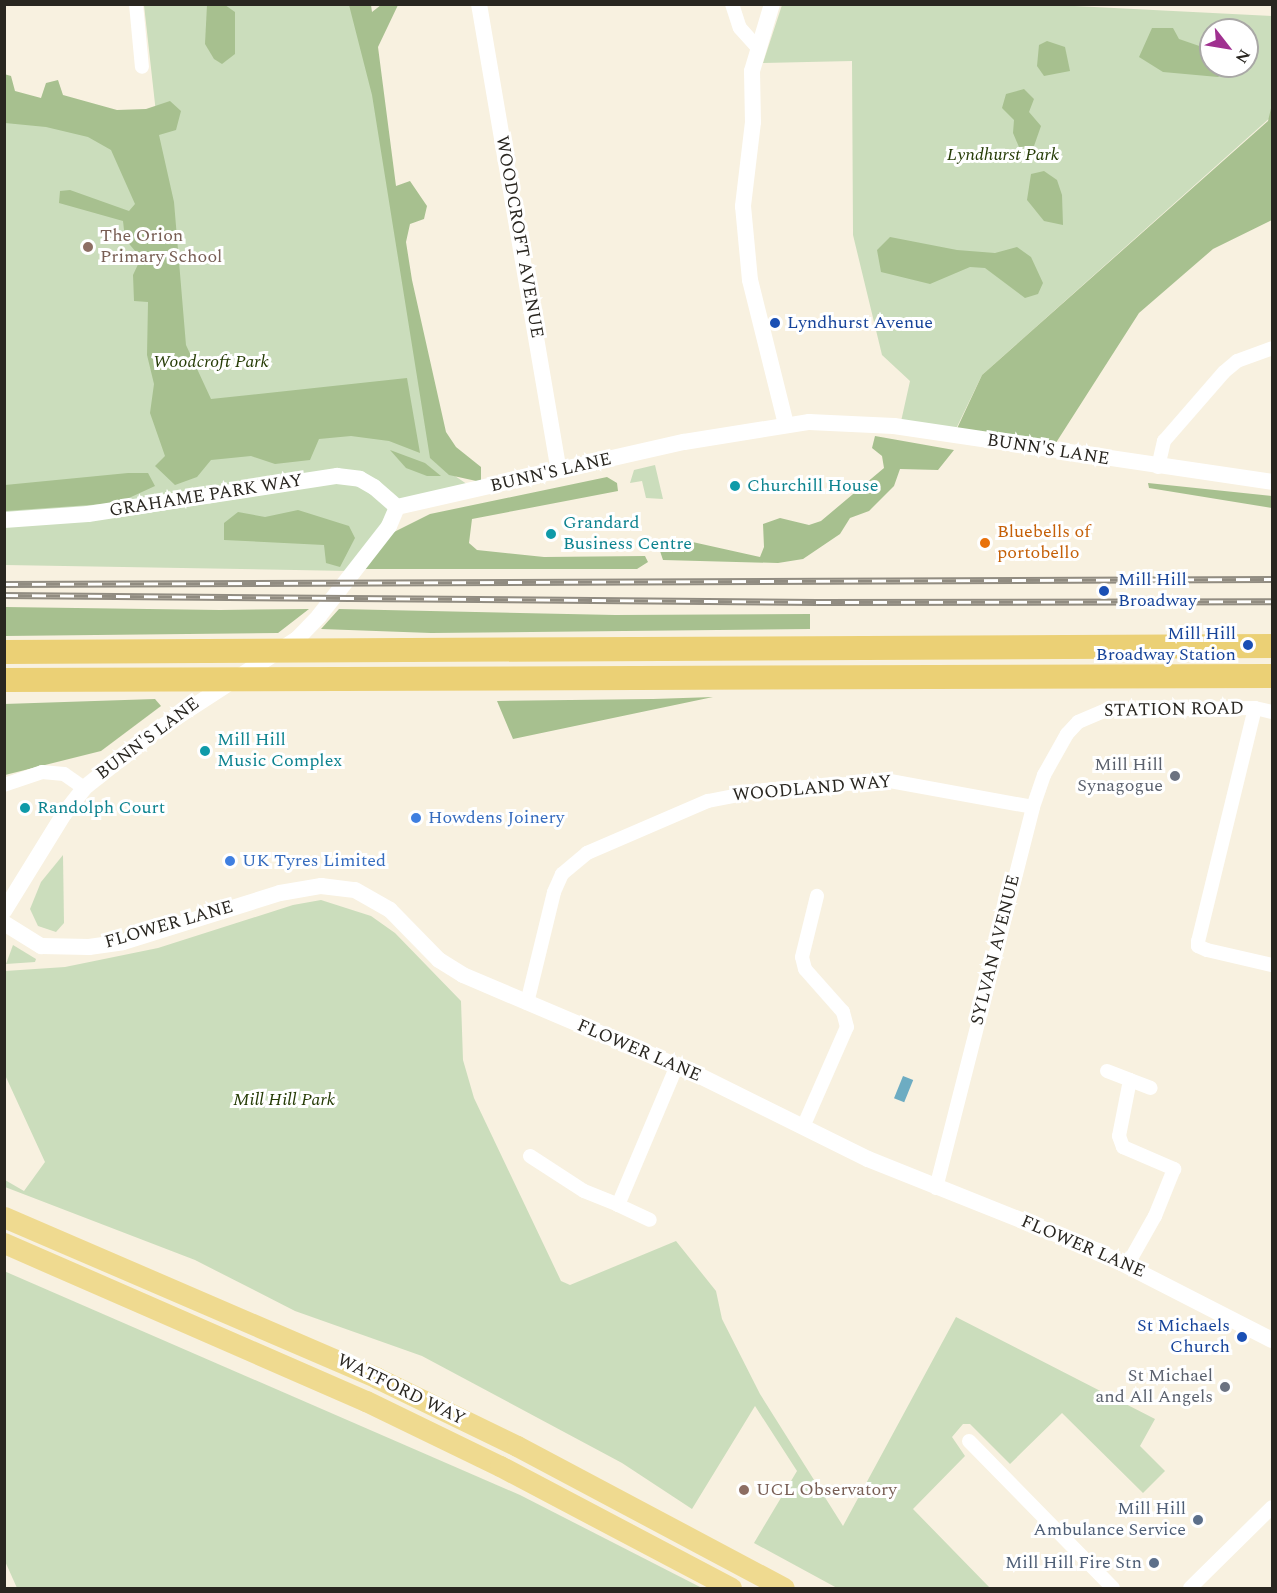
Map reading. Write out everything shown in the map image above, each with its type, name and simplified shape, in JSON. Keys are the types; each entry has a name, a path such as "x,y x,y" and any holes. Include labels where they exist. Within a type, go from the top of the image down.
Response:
{"highway":[{"path":"4,652 1272,646"},
{"path":"4,680 1272,676"},
{"name":"WATFORD WAY","path":"4,1217 376,1378 517,1446 784,1588"},
{"name":"WATFORD WAY","path":"4,1243 366,1401 500,1466 731,1588"}],"street":[{"path":"136,4 142,67"},
{"name":"WOODCROFT AVENUE","path":"479,4 559,470"},
{"path":"732,4 740,28 757,47"},
{"path":"772,4 757,47 752,71 753,123 743,206 750,280 786,424"},
{"path":"1158,467 1164,441 1224,372 1237,361 1272,348"},
{"name":"BUNN'S LANE","path":"4,911 84,788 156,730 297,639 319,616 389,526 397,507 559,470 786,424 857,422 894,426 1158,467 1272,482"},
{"name":"GRAHAME PARK WAY","path":"4,520 88,514 337,476 360,479 374,487 397,507"},
{"path":"1256,708 1198,946 1207,951 1272,965"},
{"name":"STATION ROAD","path":"1078,722 1106,710 1256,708 1272,712"},
{"name":"SYLVAN AVENUE","path":"936,1188 1033,807 1044,775 1078,722"},
{"path":"4,785 42,772 64,774 84,788"},
{"name":"WOODLAND WAY","path":"527,1003 554,892 562,874 587,853 708,801 764,790 890,781 1033,807"},
{"name":"FLOWER LANE","path":"4,923 41,946 89,947 123,942 280,893 321,886 347,888 390,910 450,968 527,1003 677,1065 803,1127 936,1188 1128,1264 1272,1340"},
{"path":"803,1127 847,1027 843,1012 805,969 802,957 818,896"},
{"path":"618,1205 677,1065"},
{"path":"1107,1071 1150,1088"},
{"path":"1128,1264 1155,1216 1174,1169 1127,1150 1120,1142 1130,1080"},
{"path":"530,1156 584,1191 650,1220"},
{"path":"969,1441 1113,1588"},
{"path":"1190,1588 1272,1507"}],"green space":[{"name":"Lyndhurst Park","path":"1035,4 1272,16 1272,116 982,375 953,435 900,426 910,381 882,355 853,235 852,61 763,63 782,5"},
{"name":"Woodcroft Park","path":"144,5 362,5 436,463 477,491 397,507 350,571 5,565 5,95 158,131"},
{"path":"207,5 225,5 235,12 235,54 222,64 214,59 205,44"},
{"path":"349,5 371,5 372,12 381,5 398,5 378,47 396,186 410,181 427,206 424,219 410,224 406,242 412,280 446,432 456,447 481,467 481,482 449,475 430,458 372,95"},
{"path":"1152,28 1173,28 1179,39 1199,46 1199,75 1163,72 1139,57"},
{"path":"1047,41 1065,47 1070,71 1044,76 1037,66 1039,45"},
{"path":"4,74 11,76 15,91 41,98 46,83 58,80 63,95 117,110 146,109 170,101 181,111 176,130 159,135 174,202 186,345 211,399 407,378 420,453 389,441 351,436 319,439 310,460 275,464 251,456 211,460 197,477 175,485 155,466 165,456 150,413 154,384 147,355 148,302 134,301 133,275 141,258 125,239 123,221 59,203 60,191 70,190 129,211 135,204 111,150 88,137 46,127 5,123"},
{"path":"1024,89 1034,99 1029,112 1041,126 1034,146 1019,147 1013,133 1014,120 1002,108 1006,94"},
{"path":"1272,104 1272,220 1213,249 1139,313 1052,449 954,435 982,375 1268,121"},
{"path":"1044,171 1057,180 1062,195 1063,225 1044,221 1027,200 1031,174"},
{"path":"890,237 957,250 995,253 1017,247 1031,257 1043,283 1038,294 1025,298 985,268 970,267 930,284 881,272 877,250"},
{"path":"875,436 954,450 938,470 900,469 894,486 869,511 850,518 840,534 803,559 778,563 663,560 659,548 679,539 760,557 764,547 763,524 780,518 809,525 821,521 884,468 882,456 872,448"},
{"path":"390,450 425,463 441,476 427,476 406,468"},
{"path":"655,465 663,499 646,498 642,481 630,483 634,470"},
{"path":"148,473 155,486 118,503 5,511 5,485"},
{"path":"607,477 617,483 618,491 472,519 469,543 477,550 544,557 645,556 648,562 637,569 362,569 394,532 430,514"},
{"path":"1148,483 1272,496 1272,508 1149,488"},
{"path":"298,510 349,526 355,538 340,567 326,563 324,545 224,540 224,523 238,512 265,517"},
{"path":"5,607 309,609 278,633 5,636"},
{"path":"339,609 615,615 810,614 810,629 431,633 321,629"},
{"path":"713,697 513,739 497,701 653,699"},
{"path":"155,699 161,706 101,751 5,775 4,704"},
{"path":"63,855 64,923 56,932 38,926 30,909 41,882"},
{"name":"Mill Hill Park","path":"321,900 371,916 395,933 461,1001 463,1060 474,1098 561,1281 570,1285 676,1241 716,1291 722,1319 760,1394 843,1526 956,1317 1155,1419 1140,1446 1165,1471 1143,1493 1062,1413 1010,1464 970,1424 963,1424 952,1437 965,1456 913,1509 990,1588 837,1588 754,1543 797,1471 755,1406 692,1509 622,1463 422,1356 295,1311 195,1260 5,1187 5,1180 24,1191 45,1162 5,1075 5,971 65,967 158,948 293,905"},
{"path":"13,945 36,959 35,962 6,964"},
{"path":"4,1271 520,1495 702,1588 17,1588 4,1559"}],"water":[{"path":"903,1076 913,1080 904,1102 894,1098"}],"railway":[{"path":"4,584 1272,579"},
{"path":"4,595 817,602 1272,601"}],"place":[{"name":"The Orion Primary School","path":"88,247"},
{"name":"Lyndhurst Avenue","path":"775,323"},
{"name":"Churchill House","path":"735,486"},
{"name":"Grandard Business Centre","path":"551,534"},
{"name":"Bluebells of portobello","path":"985,543"},
{"name":"Mill Hill Broadway","path":"1104,591"},
{"name":"Mill Hill Broadway Station","path":"1248,645"},
{"name":"Mill Hill Music Complex","path":"205,751"},
{"name":"Mill Hill Synagogue","path":"1175,776"},
{"name":"Randolph Court","path":"25,808"},
{"name":"Howdens Joinery","path":"416,818"},
{"name":"UK Tyres Limited","path":"230,861"},
{"name":"St Michaels Church","path":"1242,1337"},
{"name":"St Michael and All Angels","path":"1225,1387"},
{"name":"UCL Observatory","path":"744,1490"},
{"name":"Mill Hill Ambulance Service","path":"1198,1520"},
{"name":"Mill Hill Fire Stn","path":"1154,1563"}]}
